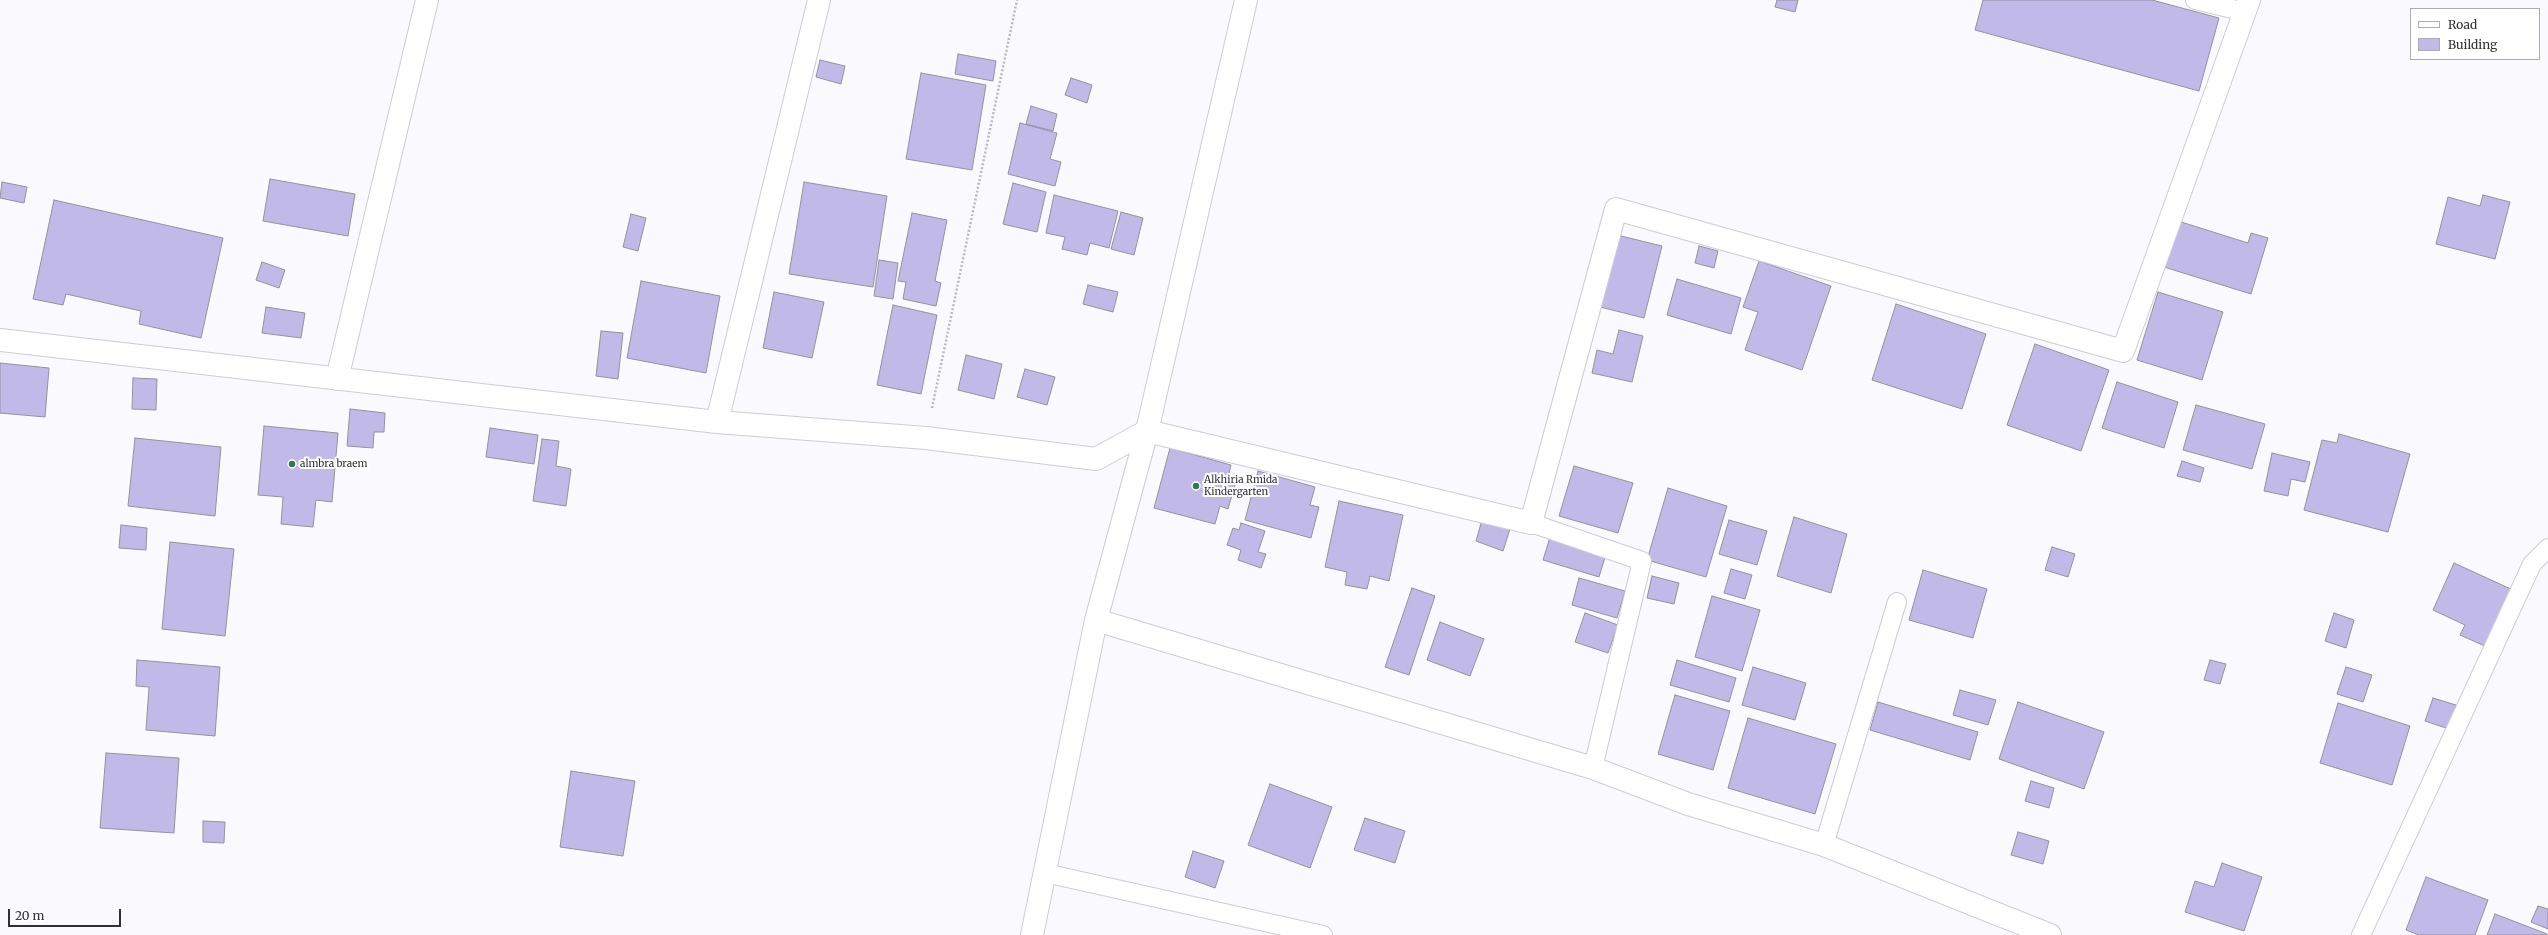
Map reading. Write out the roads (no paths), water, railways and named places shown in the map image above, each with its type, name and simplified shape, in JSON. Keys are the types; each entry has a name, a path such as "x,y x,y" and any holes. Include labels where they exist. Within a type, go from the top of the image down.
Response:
{"street":[{"path":"337,379 427,0"},
{"path":"717,422 819,0"},
{"path":"1032,935 1096,620 1147,431 1246,0"},
{"path":"0,340 717,422 926,438 1096,459 1147,431 1531,524 1616,209 2123,351 2247,6"},
{"path":"1096,620 1593,768 1688,804 1824,845 2050,935"}],"lane":[{"path":"2195,0 2247,6"},
{"path":"1531,524 1642,561 1593,768"},
{"path":"2361,935 2532,564 2548,548"},
{"path":"1824,845 1897,602"},
{"path":"1045,873 1323,935"}],"place":[{"name":"almbra braem","path":"292,464"},
{"name":"Alkhiria Rmida Kindergarten","path":"1196,486"}]}
